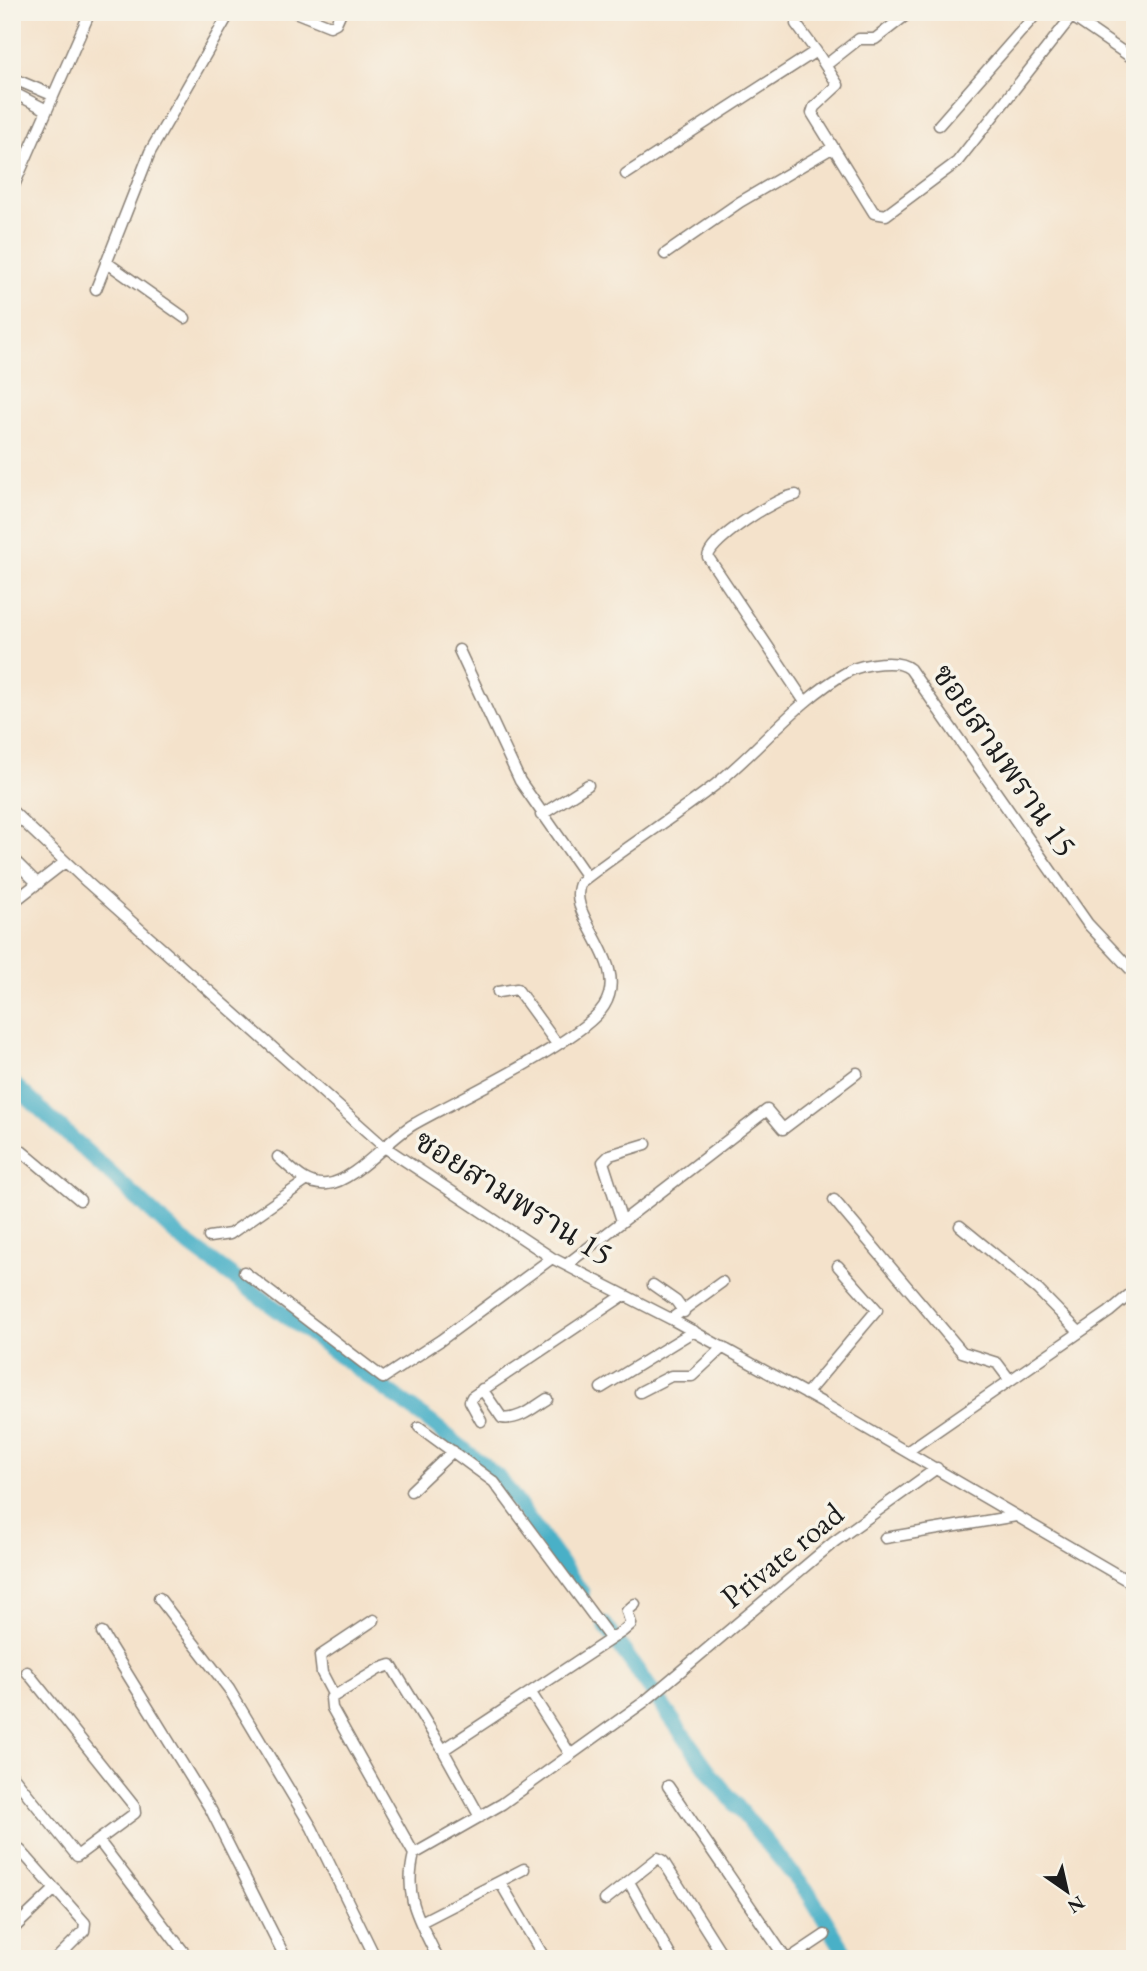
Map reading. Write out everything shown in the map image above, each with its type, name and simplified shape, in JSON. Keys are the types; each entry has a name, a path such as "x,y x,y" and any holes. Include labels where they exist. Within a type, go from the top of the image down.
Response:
{"street":[{"path":"12,190 90,12"},
{"path":"96,289 150,152 230,12"},
{"path":"295,12 330,26 336,23 341,12"},
{"path":"826,65 859,39 875,39 910,12"},
{"path":"939,125 1038,12"},
{"path":"796,24 838,86 814,107 812,113 874,213 886,215 957,162 1069,14 1135,60"},
{"path":"626,174 816,51"},
{"path":"12,78 52,95"},
{"path":"12,92 47,110"},
{"path":"665,254 740,202 832,148"},
{"path":"106,262 185,318"},
{"path":"796,495 778,499 711,547 708,557 805,702"},
{"path":"459,650 511,765 541,815 587,877"},
{"name":"ซอยสามพราน 15","path":"1135,974 1088,924 906,665 894,663 852,670 805,702 717,783 587,877 576,891 576,900 605,956 609,973 606,1004 595,1017 557,1044 401,1131 383,1146 552,1258 723,1347 908,1451 1135,1585"},
{"path":"541,815 588,785"},
{"path":"12,811 65,862 383,1146 358,1168 335,1183 313,1184 306,1181 278,1157"},
{"path":"12,858 38,884"},
{"path":"12,904 65,862"},
{"path":"498,992 511,987 517,989 557,1044"},
{"path":"566,1265 767,1110 783,1129 857,1073"},
{"path":"12,1143 80,1200"},
{"path":"622,1221 603,1162 610,1155 646,1144"},
{"path":"209,1237 230,1234 306,1181"},
{"path":"834,1200 962,1352 997,1363 1009,1379"},
{"path":"960,1226 1038,1290 1079,1332"},
{"path":"244,1272 385,1378 552,1258"},
{"path":"806,1394 877,1310 838,1266"},
{"path":"671,1319 722,1282"},
{"path":"653,1285 678,1303 684,1312"},
{"path":"908,1451 1135,1290"},
{"path":"481,1421 470,1401 482,1389 624,1294"},
{"path":"601,1388 694,1331"},
{"path":"640,1392 671,1377 692,1376 723,1347"},
{"path":"482,1389 502,1418 508,1419 519,1416 547,1399"},
{"path":"419,1427 494,1482 611,1638"},
{"path":"411,1491 453,1451"},
{"name":"Private road","path":"414,1854 480,1817 644,1702 834,1542 937,1468"},
{"path":"885,1538 1016,1516"},
{"path":"159,1598 229,1689 312,1828 376,1959"},
{"path":"443,1750 623,1631 631,1624 627,1611 635,1604"},
{"path":"333,1694 322,1673 320,1656 374,1620"},
{"path":"102,1633 211,1810 286,1959"},
{"path":"438,1959 408,1887 414,1854 332,1707 330,1702 333,1694 391,1665 480,1817"},
{"path":"12,1775 75,1855 80,1856 135,1813 134,1806 27,1672"},
{"path":"531,1693 570,1755"},
{"path":"668,1786 787,1959 825,1935"},
{"path":"99,1841 188,1959"},
{"path":"12,1856 21,1851 83,1920 86,1928 56,1959"},
{"path":"605,1900 658,1858 663,1861 725,1959"},
{"path":"421,1922 524,1869"},
{"path":"500,1882 545,1959"},
{"path":"629,1882 672,1959"},
{"path":"12,1930 55,1889"}],"waterway":[{"path":"12,1083 180,1238 430,1422 500,1479 582,1593"},
{"path":"605,1625 713,1777 809,1894 849,1959"}]}
